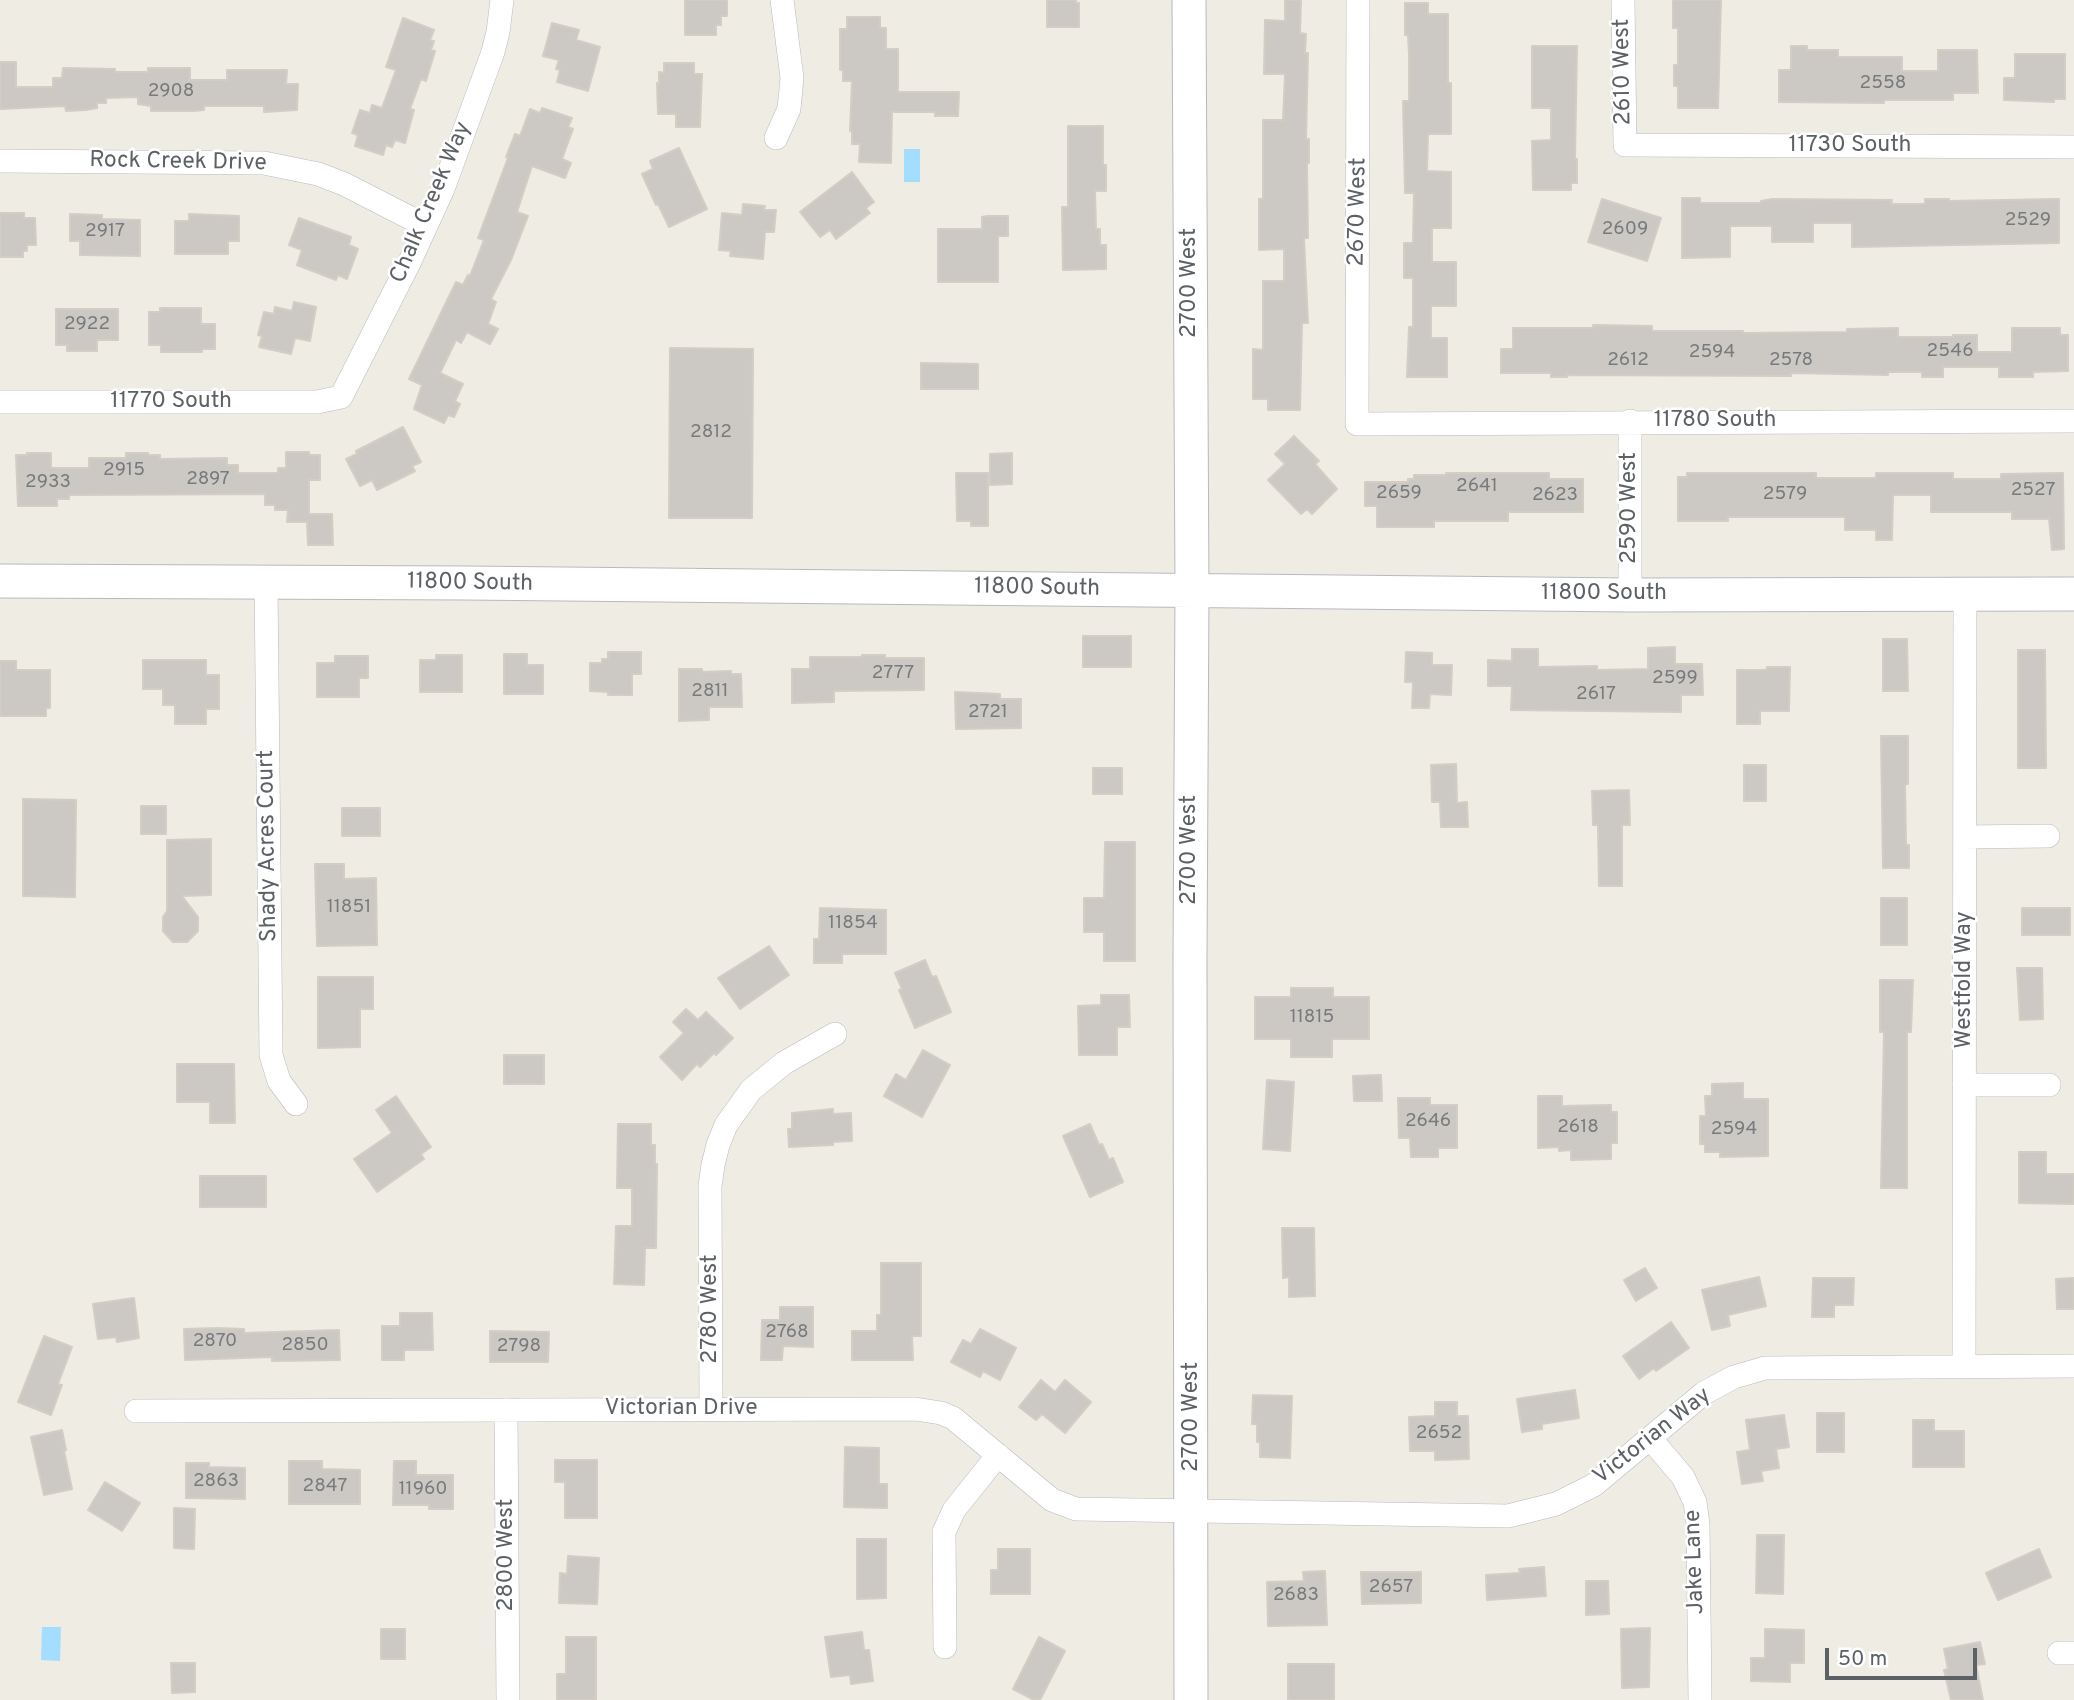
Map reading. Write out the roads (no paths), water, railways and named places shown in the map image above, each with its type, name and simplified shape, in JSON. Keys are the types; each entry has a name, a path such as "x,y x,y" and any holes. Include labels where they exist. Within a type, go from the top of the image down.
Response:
{"main road":[{"name":"2700 West","path":"1189,0 1192,591 1189,958 1191,1700"},
{"name":"11800 South","path":"0,582 266,582 1630,595 2074,594"}],"street":[{"name":"Chalk Creek Way","path":"341,397 443,188 493,52 502,0"},
{"path":"776,138 789,109 792,78 782,0"},
{"name":"2670 West","path":"1357,424 1358,0"},
{"name":"2610 West","path":"1623,0 1625,145"},
{"name":"11730 South","path":"1625,145 2074,147"},
{"name":"Rock Creek Drive","path":"0,161 264,163 305,171 344,184 426,226"},
{"name":"11770 South","path":"0,401 317,402 341,397"},
{"name":"2590 West","path":"1630,421 1630,595"},
{"name":"11780 South","path":"1357,424 2074,421"},
{"name":"Shady Acres Court","path":"266,582 271,1055 279,1081 296,1104"},
{"name":"Westfold Way","path":"1964,1366 1965,594"},
{"path":"1965,837 2048,836"},
{"name":"2780 West","path":"711,1409 710,1208 713,1165 726,1125 737,1107 766,1075 835,1034"},
{"path":"1964,1085 2049,1085"},
{"name":"Victorian Way","path":"1192,1510 1508,1516 1556,1504 1594,1485 1704,1393 1734,1377 1765,1368 2074,1366"},
{"name":"2800 West","path":"506,1410 508,1700"},
{"name":"Victorian Drive","path":"136,1411 928,1410 953,1418 1052,1500 1064,1506 1089,1510 1192,1510"},
{"name":"Jake Lane","path":"1650,1438 1683,1478 1695,1502 1698,1524 1700,1700"},
{"path":"945,1647 944,1532 954,1510 998,1455"}],"water":[{"path":"904,149 920,149 920,182 904,182"},
{"path":"42,1627 61,1627 60,1661 41,1660"}]}
